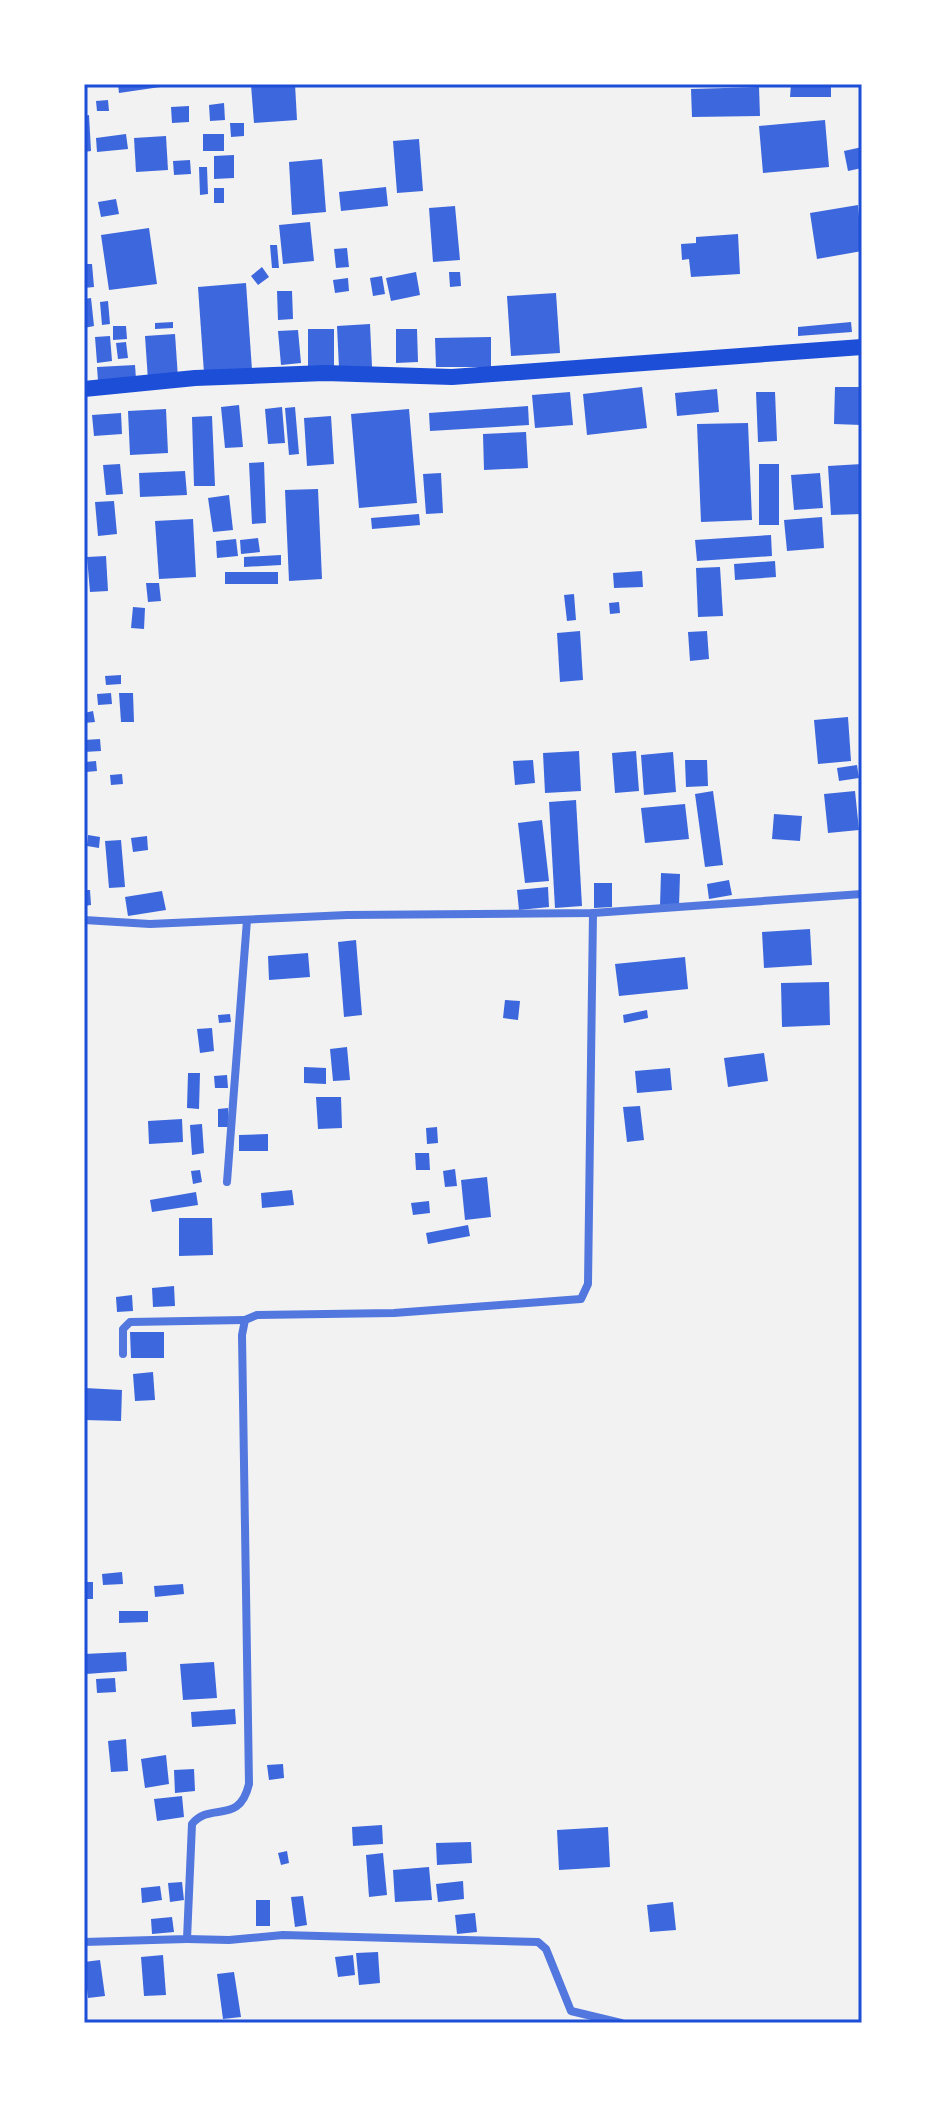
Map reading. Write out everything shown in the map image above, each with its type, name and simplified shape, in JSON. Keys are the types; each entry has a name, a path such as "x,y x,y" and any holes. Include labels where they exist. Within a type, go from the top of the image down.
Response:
{"highway":[{"path":"84,389 195,378 325,373 452,377 862,347"}],"street":[{"path":"84,920 150,924 593,913 862,894"},
{"path":"123,1354 123,1329 130,1322 245,1320 257,1315 394,1313 581,1299 588,1284 593,913"},
{"path":"227,1182 247,920"},
{"path":"187,1939 192,1824 197,1818 236,1809 245,1801 249,1784 242,1335 245,1320"},
{"path":"84,1942 229,1940 283,1935 432,1941 526,1939 538,1942 546,1949 571,2011 621,2023"}],"building":[{"path":"118,84 167,84 167,86 119,93"},
{"path":"295,84 297,120 254,123 251,85"},
{"path":"791,84 831,84 831,97 790,97"},
{"path":"759,87 760,116 692,117 691,89"},
{"path":"108,100 109,111 97,111 96,101"},
{"path":"224,103 225,120 210,121 209,105"},
{"path":"189,106 189,122 172,123 171,107"},
{"path":"89,115 91,151 84,152 84,116"},
{"path":"825,120 829,167 763,173 759,126"},
{"path":"230,123 244,123 244,136 231,137"},
{"path":"126,134 128,149 97,152 96,138"},
{"path":"203,134 224,134 224,151 203,151"},
{"path":"166,136 168,170 136,172 134,138"},
{"path":"419,139 423,191 397,193 393,141"},
{"path":"862,147 862,168 848,171 844,151"},
{"path":"234,155 234,178 214,179 214,156"},
{"path":"322,159 326,212 292,215 289,162"},
{"path":"190,160 191,174 174,175 173,161"},
{"path":"199,167 207,167 208,194 200,195"},
{"path":"386,187 388,206 341,211 339,192"},
{"path":"214,188 224,188 224,203 214,203"},
{"path":"116,199 119,214 101,217 98,202"},
{"path":"858,205 862,251 817,259 810,213"},
{"path":"455,206 460,260 433,262 429,208"},
{"path":"310,222 314,261 283,264 279,225"},
{"path":"149,228 157,284 109,290 101,235"},
{"path":"738,234 740,274 691,277 689,259 682,260 681,244 696,243 696,237"},
{"path":"270,245 277,245 279,268 272,268"},
{"path":"347,248 349,267 336,268 334,249"},
{"path":"84,264 92,264 94,287 84,288"},
{"path":"262,267 269,277 258,285 251,276"},
{"path":"416,272 420,295 391,301 386,278"},
{"path":"449,272 460,272 461,286 450,287"},
{"path":"382,276 385,294 373,296 370,278"},
{"path":"348,278 349,291 335,293 333,280"},
{"path":"246,283 252,370 204,373 198,287"},
{"path":"277,291 292,291 293,319 278,320"},
{"path":"556,293 560,353 511,356 507,296"},
{"path":"91,298 94,326 84,328 84,299"},
{"path":"108,301 110,324 102,325 100,302"},
{"path":"173,322 173,328 155,329 155,323"},
{"path":"851,322 852,332 798,336 798,327"},
{"path":"370,324 372,367 339,368 337,326"},
{"path":"113,326 126,326 127,339 113,340"},
{"path":"308,329 334,329 334,369 308,369"},
{"path":"396,329 417,329 418,362 396,363"},
{"path":"298,330 301,363 281,365 278,331"},
{"path":"175,334 178,378 148,380 145,336"},
{"path":"110,336 112,361 97,363 95,337"},
{"path":"491,337 491,367 436,367 435,338"},
{"path":"126,342 128,358 118,359 116,343"},
{"path":"135,365 136,379 98,381 97,367"},
{"path":"642,387 647,428 587,435 583,394"},
{"path":"835,387 862,387 861,425 834,424"},
{"path":"717,389 719,412 677,416 675,393"},
{"path":"570,392 573,425 535,428 532,395"},
{"path":"756,392 775,392 777,441 758,442"},
{"path":"239,405 243,447 225,448 221,407"},
{"path":"528,406 529,425 430,431 429,413"},
{"path":"282,407 285,443 268,444 265,409"},
{"path":"295,407 299,454 289,455 285,408"},
{"path":"166,409 168,453 130,455 128,411"},
{"path":"409,409 417,503 359,508 351,414"},
{"path":"121,413 122,434 94,436 92,415"},
{"path":"212,416 215,486 194,486 192,417"},
{"path":"331,416 334,464 307,466 304,418"},
{"path":"748,423 752,520 701,522 697,424"},
{"path":"526,432 528,468 484,470 483,434"},
{"path":"264,462 266,523 252,524 249,463"},
{"path":"120,464 123,494 106,495 103,465"},
{"path":"759,464 779,464 779,525 759,525"},
{"path":"862,464 862,514 831,515 828,466"},
{"path":"185,471 187,495 140,497 139,473"},
{"path":"441,473 443,513 426,514 423,474"},
{"path":"820,473 823,508 794,510 791,475"},
{"path":"318,489 322,579 289,581 285,490"},
{"path":"229,495 233,530 213,532 208,498"},
{"path":"114,501 117,534 98,536 95,502"},
{"path":"419,514 420,525 372,529 371,518"},
{"path":"822,517 824,548 787,551 784,520"},
{"path":"193,519 196,577 159,579 155,521"},
{"path":"771,535 772,556 697,561 695,540"},
{"path":"258,538 260,552 241,554 240,540"},
{"path":"236,539 238,556 217,558 216,541"},
{"path":"281,555 281,565 244,567 244,557"},
{"path":"106,556 108,591 90,592 87,557"},
{"path":"775,561 776,577 735,580 734,564"},
{"path":"720,567 723,616 698,617 696,568"},
{"path":"642,571 643,587 614,588 613,573"},
{"path":"225,572 278,572 278,584 225,584"},
{"path":"146,583 159,583 161,601 148,602"},
{"path":"574,594 576,620 567,621 564,595"},
{"path":"619,602 620,613 610,614 609,603"},
{"path":"133,607 145,608 144,629 131,628"},
{"path":"580,631 583,680 560,682 557,633"},
{"path":"707,631 709,659 690,661 688,632"},
{"path":"121,675 121,684 106,685 105,676"},
{"path":"111,693 112,704 98,705 97,694"},
{"path":"119,693 133,693 134,722 121,722"},
{"path":"93,711 95,722 84,723 84,713"},
{"path":"848,717 851,761 818,764 814,720"},
{"path":"100,739 101,751 84,752 84,740"},
{"path":"579,751 581,791 545,793 543,753"},
{"path":"636,751 639,791 615,793 612,753"},
{"path":"673,752 676,792 644,795 641,755"},
{"path":"533,760 535,783 515,785 513,761"},
{"path":"685,760 707,760 708,786 686,787"},
{"path":"96,761 97,771 86,772 85,762"},
{"path":"857,765 859,778 839,781 837,768"},
{"path":"122,774 123,784 111,785 110,775"},
{"path":"713,791 723,865 705,867 695,794"},
{"path":"855,791 859,830 828,833 824,794"},
{"path":"576,800 582,906 555,908 549,802"},
{"path":"685,804 689,839 645,843 641,808"},
{"path":"774,814 802,816 800,841 772,839"},
{"path":"542,820 549,881 525,883 518,823"},
{"path":"88,835 100,837 99,848 87,846"},
{"path":"147,836 148,850 133,852 131,838"},
{"path":"121,840 125,887 109,888 105,841"},
{"path":"661,873 680,874 679,907 660,906"},
{"path":"729,880 732,895 709,899 707,884"},
{"path":"594,883 612,883 612,907 594,908"},
{"path":"548,887 549,907 519,910 517,890"},
{"path":"84,890 90,890 91,905 84,906"},
{"path":"162,891 166,910 128,916 125,897"},
{"path":"810,929 812,965 764,968 762,932"},
{"path":"356,940 362,1015 344,1017 338,942"},
{"path":"308,953 310,977 269,980 268,956"},
{"path":"685,957 688,989 619,996 615,964"},
{"path":"829,982 830,1025 782,1027 781,983"},
{"path":"505,1000 520,1001 518,1020 503,1018"},
{"path":"647,1010 648,1018 624,1023 623,1015"},
{"path":"230,1014 231,1022 219,1023 218,1015"},
{"path":"212,1028 214,1051 200,1053 197,1029"},
{"path":"347,1047 350,1080 333,1081 330,1049"},
{"path":"764,1053 768,1081 728,1087 724,1058"},
{"path":"304,1067 326,1068 326,1084 304,1083"},
{"path":"670,1068 672,1090 637,1093 635,1071"},
{"path":"188,1073 200,1073 199,1109 187,1108"},
{"path":"227,1075 228,1088 215,1088 214,1076"},
{"path":"316,1097 341,1097 342,1128 318,1129"},
{"path":"640,1106 644,1140 627,1142 623,1107"},
{"path":"228,1108 229,1127 218,1127 218,1109"},
{"path":"182,1119 183,1142 149,1144 148,1121"},
{"path":"202,1124 204,1153 192,1155 190,1125"},
{"path":"437,1127 438,1143 427,1144 426,1128"},
{"path":"268,1134 268,1151 239,1151 239,1135"},
{"path":"415,1153 429,1153 430,1170 416,1170"},
{"path":"455,1169 457,1186 445,1187 443,1171"},
{"path":"200,1170 202,1182 193,1184 191,1171"},
{"path":"487,1177 491,1217 465,1220 461,1180"},
{"path":"292,1190 294,1205 262,1208 261,1193"},
{"path":"196,1192 198,1205 152,1212 150,1200"},
{"path":"429,1201 430,1213 413,1215 411,1203"},
{"path":"179,1218 212,1218 213,1255 179,1256"},
{"path":"468,1225 470,1236 428,1244 426,1233"},
{"path":"174,1286 175,1306 153,1307 152,1288"},
{"path":"132,1295 133,1311 117,1312 116,1297"},
{"path":"130,1332 164,1332 164,1358 131,1358"},
{"path":"153,1372 155,1400 135,1401 133,1374"},
{"path":"85,1388 122,1390 121,1421 84,1420"},
{"path":"122,1572 123,1584 103,1585 102,1574"},
{"path":"84,1582 93,1582 93,1599 84,1599"},
{"path":"183,1584 184,1594 155,1597 154,1586"},
{"path":"119,1611 148,1611 148,1622 119,1623"},
{"path":"126,1652 127,1671 86,1674 84,1654"},
{"path":"214,1662 217,1698 183,1700 180,1664"},
{"path":"115,1678 116,1692 97,1693 96,1679"},
{"path":"235,1709 236,1724 192,1727 191,1712"},
{"path":"126,1739 128,1771 111,1772 108,1741"},
{"path":"166,1755 169,1784 145,1788 141,1759"},
{"path":"283,1764 284,1778 269,1780 267,1765"},
{"path":"194,1769 195,1791 175,1793 174,1770"},
{"path":"182,1796 184,1817 157,1821 154,1799"},
{"path":"382,1825 383,1844 353,1846 352,1827"},
{"path":"608,1827 610,1867 559,1870 557,1830"},
{"path":"471,1842 472,1863 437,1865 436,1843"},
{"path":"287,1851 289,1863 281,1865 278,1853"},
{"path":"383,1853 387,1895 369,1897 366,1855"},
{"path":"429,1867 432,1900 395,1902 393,1870"},
{"path":"463,1881 464,1899 438,1902 436,1884"},
{"path":"182,1882 184,1900 170,1902 168,1883"},
{"path":"160,1886 162,1900 142,1903 141,1888"},
{"path":"303,1896 307,1925 295,1927 291,1897"},
{"path":"256,1900 270,1900 270,1926 256,1926"},
{"path":"673,1902 676,1930 650,1932 647,1905"},
{"path":"475,1913 477,1932 457,1934 455,1915"},
{"path":"172,1917 174,1932 152,1934 151,1919"},
{"path":"378,1952 380,1983 359,1985 356,1953"},
{"path":"163,1955 166,1995 144,1996 141,1957"},
{"path":"353,1955 355,1975 338,1977 335,1957"},
{"path":"100,1960 105,1996 88,1998 84,1962"},
{"path":"234,1972 241,2017 223,2019 217,1974"}]}
